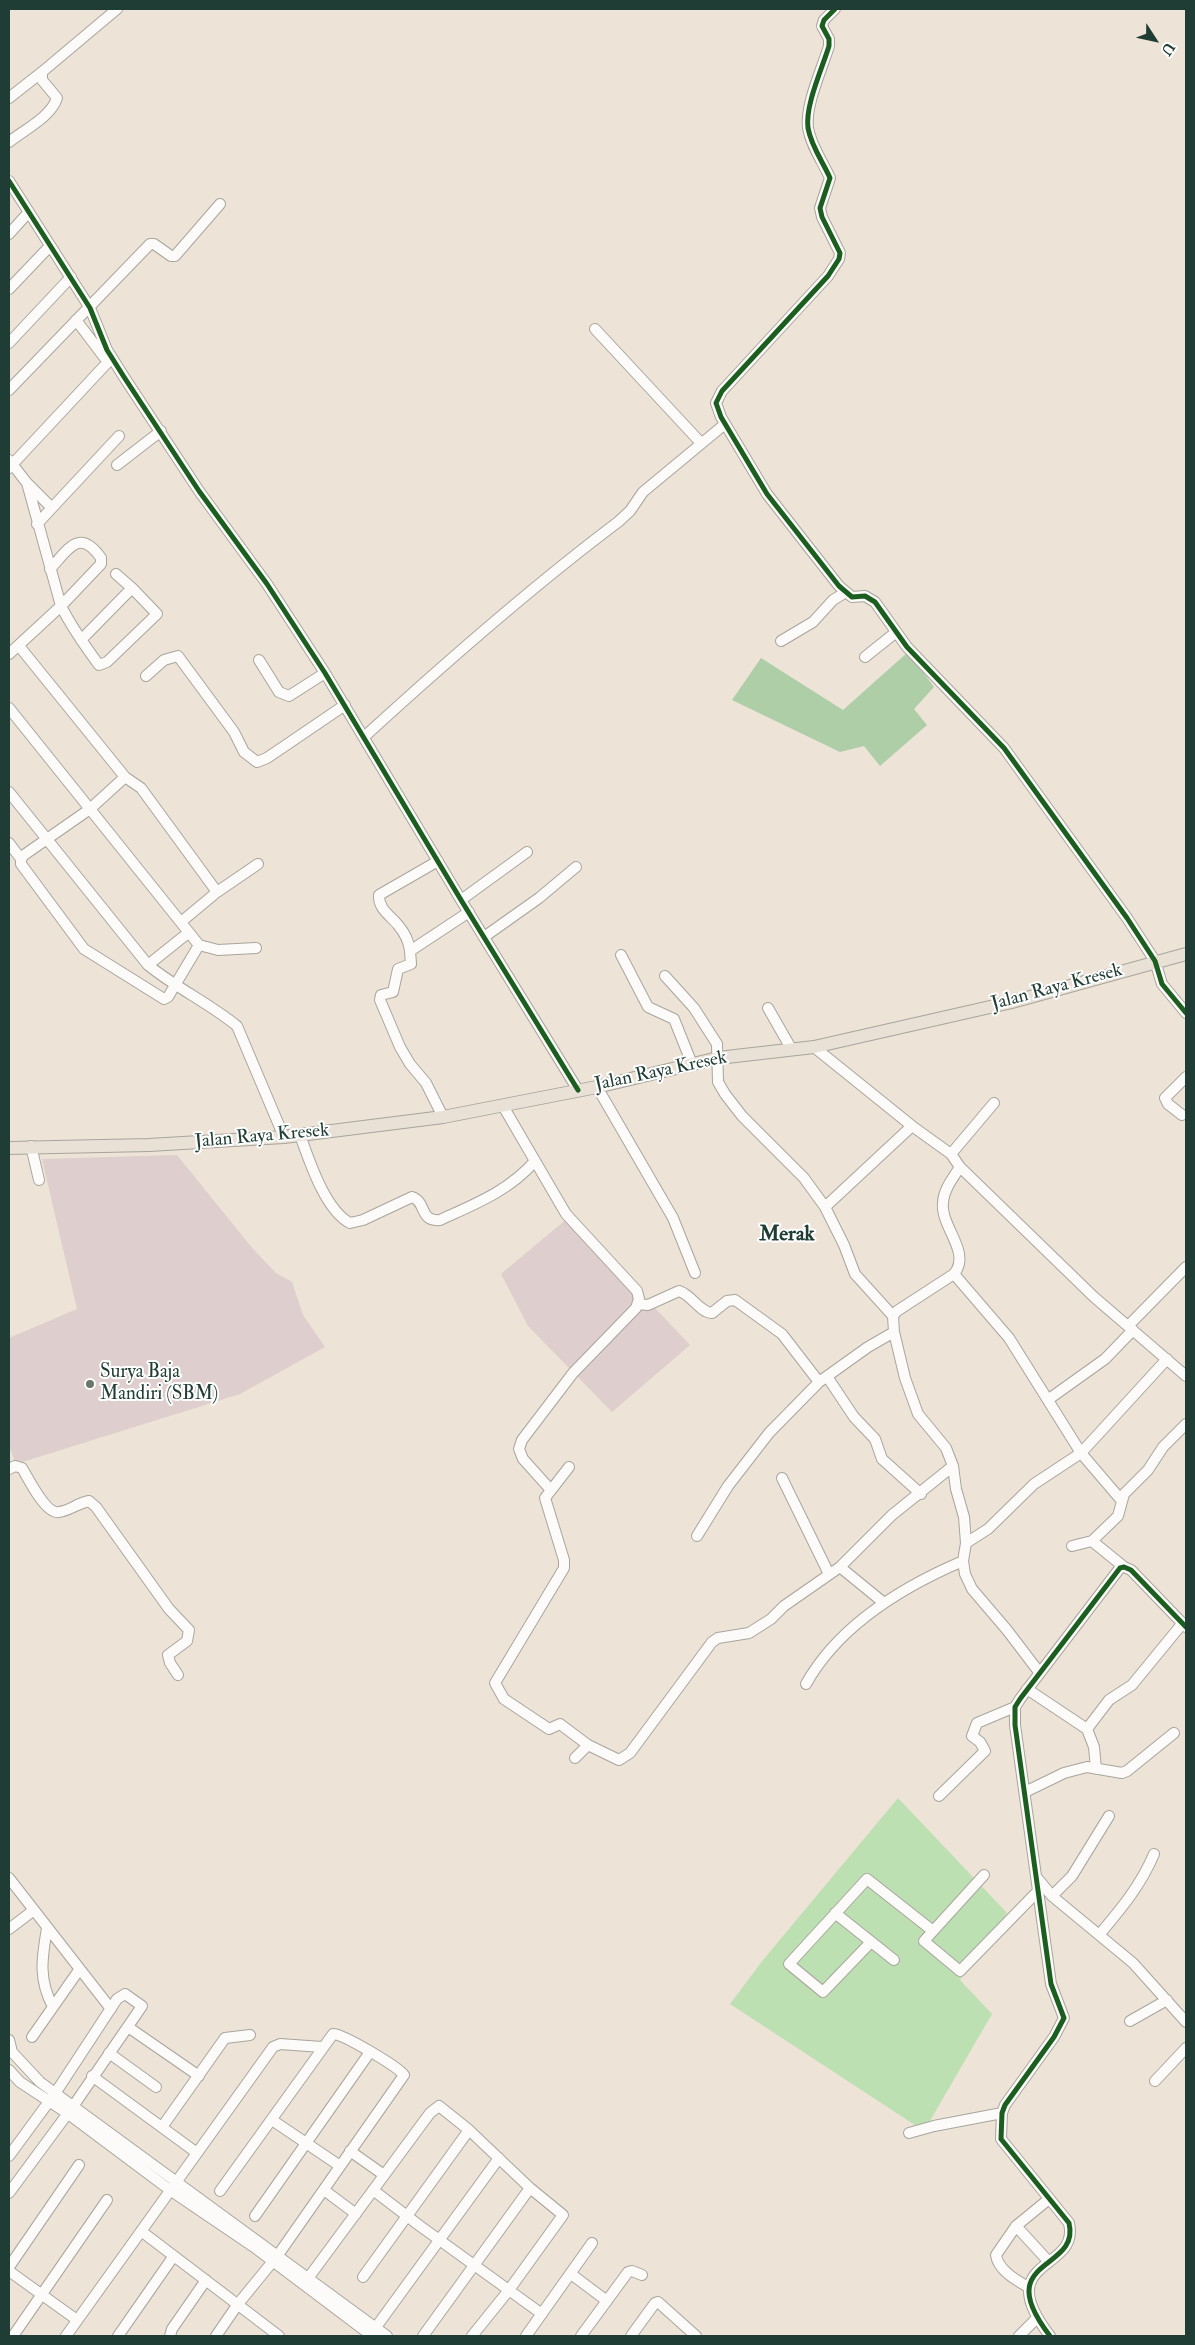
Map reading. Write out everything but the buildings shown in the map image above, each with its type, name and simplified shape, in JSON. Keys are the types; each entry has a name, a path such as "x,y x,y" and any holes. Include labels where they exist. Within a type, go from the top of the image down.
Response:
{"main road":[{"name":"Jalan Raya Kresek","path":"9,1148 31,1146 134,1146 284,1137 443,1118 597,1087 718,1058 814,1047 1012,1002 1186,954"}],"street":[{"path":"9,98 117,9"},
{"path":"835,9 824,20 822,26 829,39 829,46 808,113 808,129 830,178 820,208 822,217 840,253 839,258 828,276 722,390 716,403 725,424 767,494 846,592 852,597 865,596 875,602 895,632 1004,748 1127,918 1155,961 1162,984 1186,1013"},
{"path":"9,142 55,104 57,98 42,80 42,72"},
{"path":"10,184 90,308 111,361"},
{"path":"9,390 150,244 154,244 170,256 174,256 220,204"},
{"path":"9,234 28,213"},
{"path":"9,289 50,246"},
{"path":"9,343 71,278"},
{"path":"76,320 111,361 161,431 199,492 266,584 325,672 461,900 578,1090"},
{"path":"595,330 701,443"},
{"path":"52,508 10,464 111,361"},
{"path":"364,737 476,635 534,586 618,522 630,511 643,492 725,424"},
{"path":"117,465 161,431"},
{"path":"37,524 119,436"},
{"path":"27,483 61,606 81,640 99,665 104,665 157,614 116,574"},
{"path":"9,654 61,606 100,564 101,558 91,547 80,541 75,543 50,569"},
{"path":"81,640 132,588"},
{"path":"782,641 813,622 832,600 846,592"},
{"path":"865,657 895,632"},
{"path":"19,646 125,777 141,788 217,892"},
{"path":"146,676 164,660 178,656 234,732 246,754 257,762 267,758 345,705"},
{"path":"259,660 279,692 289,696 325,672"},
{"path":"9,708 199,945 218,950 256,948"},
{"path":"20,859 90,809 125,777"},
{"path":"9,792 148,965 175,986 223,1015 237,1026 284,1137"},
{"path":"9,843 20,859 21,864 84,949 164,998 168,997 199,945"},
{"path":"461,900 527,852"},
{"path":"438,861 379,895 380,903 390,919 398,925 409,943 411,964 398,969 393,992 386,992 381,995 380,1000 400,1047 410,1064 426,1083 443,1118"},
{"path":"181,922 217,892 258,864"},
{"path":"484,937 540,898 576,867"},
{"path":"410,951 469,912"},
{"path":"148,965 188,933"},
{"path":"622,955 648,1007 669,1015 677,1024 692,1064"},
{"path":"665,976 694,1008 717,1044 718,1082 725,1094 742,1116 804,1178 825,1207 855,1274 893,1316 894,1332 905,1378 918,1414 946,1448 953,1466 956,1489 964,1517 966,1543 963,1561 965,1574 972,1589 1039,1672"},
{"path":"768,1008 792,1050"},
{"path":"814,1047 912,1126 951,1154 960,1167 1094,1296 1186,1376"},
{"path":"1182,1115 1168,1104 1165,1098 1186,1077"},
{"path":"597,1087 673,1218 695,1273"},
{"path":"951,1154 994,1103"},
{"path":"503,1106 566,1214 637,1291 638,1304 573,1373 522,1440 519,1449 523,1459 550,1489"},
{"path":"825,1207 912,1126"},
{"path":"300,1135 325,1194 343,1220 350,1223 363,1220 412,1197 417,1199 427,1217 432,1221 440,1220 499,1193 518,1180 536,1161"},
{"path":"31,1146 39,1180"},
{"path":"893,1316 897,1311 954,1274 960,1267 960,1255 944,1218 942,1203 944,1192 960,1167"},
{"path":"1049,1399 1105,1359 1130,1328 1186,1267"},
{"path":"954,1274 1009,1338 1049,1399 1081,1453 1122,1501"},
{"path":"638,1304 648,1305 679,1291 690,1296 707,1313 712,1313 727,1301 735,1300 782,1334 875,1439 882,1459 921,1494"},
{"path":"697,1536 728,1486 769,1432 823,1380 868,1347 894,1332"},
{"path":"966,1543 988,1529 1034,1484 1081,1453 1167,1359"},
{"path":"1072,1546 1092,1542 1118,1516 1124,1494 1158,1458 1163,1447 1186,1424"},
{"path":"9,1469 15,1466 22,1468 46,1507 53,1512 58,1513 89,1501 96,1507 169,1609 189,1630 190,1635 187,1641 168,1655 170,1663 178,1676"},
{"path":"568,1467 545,1498 545,1504 564,1560 564,1568 495,1683 504,1699 543,1725 549,1728 560,1724 588,1745 619,1760 625,1757 712,1642 718,1638 749,1633 840,1567 892,1515 921,1494 953,1466"},
{"path":"782,1478 829,1574"},
{"path":"1092,1542 1124,1567 1182,1624"},
{"path":"806,1684 830,1648 884,1603 936,1572 963,1561"},
{"path":"840,1567 884,1603"},
{"path":"1050,2336 1036,2319 1028,2297 1028,2287 1032,2278 1069,2244 1071,2233 1068,2223 1000,2139 1002,2113 1064,2018 1051,1984 1015,1725 1015,1707 1039,1672 1117,1572 1124,1567"},
{"path":"1087,1730 1109,1700 1132,1685 1182,1624 1186,1611"},
{"path":"1027,1689 1087,1730 1094,1747 1096,1769"},
{"path":"939,1796 985,1750 980,1742 972,1736 977,1722 1015,1707"},
{"path":"1025,1792 1064,1773 1087,1767 1127,1771 1174,1733"},
{"path":"575,1758 588,1745"},
{"path":"1052,1896 1072,1876 1109,1816"},
{"path":"1099,1935 1127,1902 1145,1876 1154,1854"},
{"path":"984,1875 924,1941 960,1971 1038,1891"},
{"path":"9,1878 46,1928 111,2008"},
{"path":"1037,1878 1052,1896 1133,1963 1186,2022"},
{"path":"871,1942 823,1992 789,1964 867,1879 933,1931"},
{"path":"9,1929 34,1910"},
{"path":"836,1913 894,1960"},
{"path":"46,1928 41,1960 44,1990 53,2007"},
{"path":"32,2037 79,1970"},
{"path":"9,2156 53,2097 111,2008 121,1996 125,1994 142,2006 9,2194"},
{"path":"1130,2021 1167,2000"},
{"path":"128,2027 199,2076"},
{"path":"216,2336 238,2304 276,2258 350,2151 405,2077 400,2070 370,2052 335,2033 330,2036 220,2191"},
{"path":"162,2127 225,2038 250,2035"},
{"path":"9,2040 12,2052 53,2097"},
{"path":"66,2336 273,2048 280,2044 322,2047"},
{"path":"1156,2081 1186,2048"},
{"path":"255,2216 370,2052"},
{"path":"109,2053 156,2087"},
{"path":"9,2070 20,2082 53,2097 177,2181 372,2334 388,2336"},
{"path":"92,2076 196,2153"},
{"path":"309,2277 435,2107 439,2106 469,2130 530,2188 563,2215 509,2290 472,2336"},
{"path":"70,2109 170,2190 309,2277 372,2334"},
{"path":"909,2133 934,2126 1002,2113"},
{"path":"272,2120 340,2166"},
{"path":"363,2277 469,2130"},
{"path":"350,2151 384,2175"},
{"path":"372,2334 441,2241 499,2158"},
{"path":"9,2267 79,2165"},
{"path":"422,2336 530,2188"},
{"path":"324,2190 356,2214"},
{"path":"373,2190 542,2314"},
{"path":"1028,2287 1016,2280 997,2263 996,2255 1016,2226 1049,2199"},
{"path":"13,2336 107,2200"},
{"path":"1016,2226 1050,2262"},
{"path":"141,2231 279,2336"},
{"path":"526,2336 592,2243"},
{"path":"118,2336 173,2257"},
{"path":"9,2271 77,2320"},
{"path":"581,2336 628,2272 632,2271 642,2274"},
{"path":"570,2274 607,2301"},
{"path":"170,2336 172,2329 206,2280"},
{"path":"631,2336 655,2303 658,2302 684,2332 696,2336"},
{"path":"1019,2336 1036,2319"}],"shaded area":[{"path":"177,1155 253,1249 276,1273 292,1282 303,1315 325,1347 240,1394 16,1464 9,1446 9,1338 77,1309 42,1159"},
{"path":"569,1217 690,1345 612,1412 528,1326 501,1274"}],"green space":[{"path":"908,652 934,687 914,709 927,725 880,766 864,746 840,752 732,700 761,658 843,710"},
{"path":"898,1798 1007,1913 960,1980 992,2014 924,2131 730,2004 763,1960"}],"cycle path":[{"path":"835,9 824,20 822,26 829,39 829,46 811,98 808,128 812,141 830,178 820,208 822,217 840,253 839,259 828,276 722,391 716,403 721,417 767,494 839,586 852,597 865,596 875,602 907,647 1004,748 1127,918 1155,961 1162,984 1186,1013"},
{"path":"9,181 90,308 107,350 124,377 199,491 267,584 325,673 578,1090"},
{"path":"1050,2336 1034,2310 1029,2292 1032,2278 1063,2250 1069,2239 1069,2223 1001,2139 1002,2113 1005,2105 1054,2037 1064,2018 1051,1984 1015,1725 1015,1707 1120,1568 1124,1567 1131,1570 1186,1627"}],"place":[{"name":"Surya Baja Mandiri (SBM)","path":"90,1384"}],"district":[{"name":"Merak","path":"787,1235"}]}
